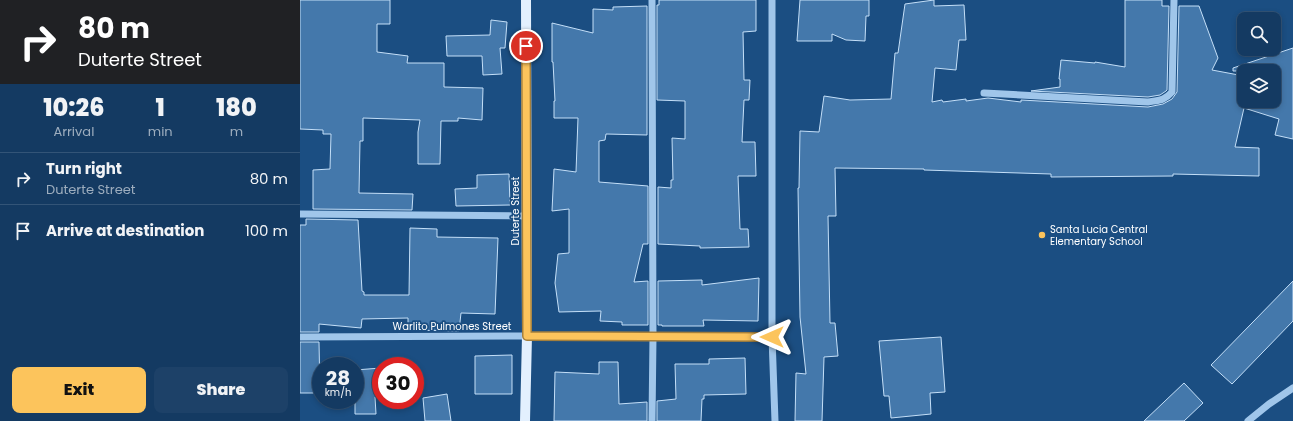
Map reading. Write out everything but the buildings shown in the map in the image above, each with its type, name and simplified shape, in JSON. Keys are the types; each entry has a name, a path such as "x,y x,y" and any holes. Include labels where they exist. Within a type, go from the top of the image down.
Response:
{"main road":[{"name":"Duterte Street","path":"525,421 527,336 526,0"}],"street":[{"path":"652,0 652,421"},
{"path":"772,0 772,337 774,421"},
{"path":"984,93 1148,102 1167,98 1172,92 1174,0"},
{"path":"300,214 527,216"},
{"name":"Warlito Pulmones Street","path":"300,337 772,337"},
{"path":"1248,421 1269,404 1293,388"}],"place":[{"name":"Santa Lucia Central Elementary School","path":"1042,235"}],"route":[{"path":"526,46 527,336 772,337"}]}
